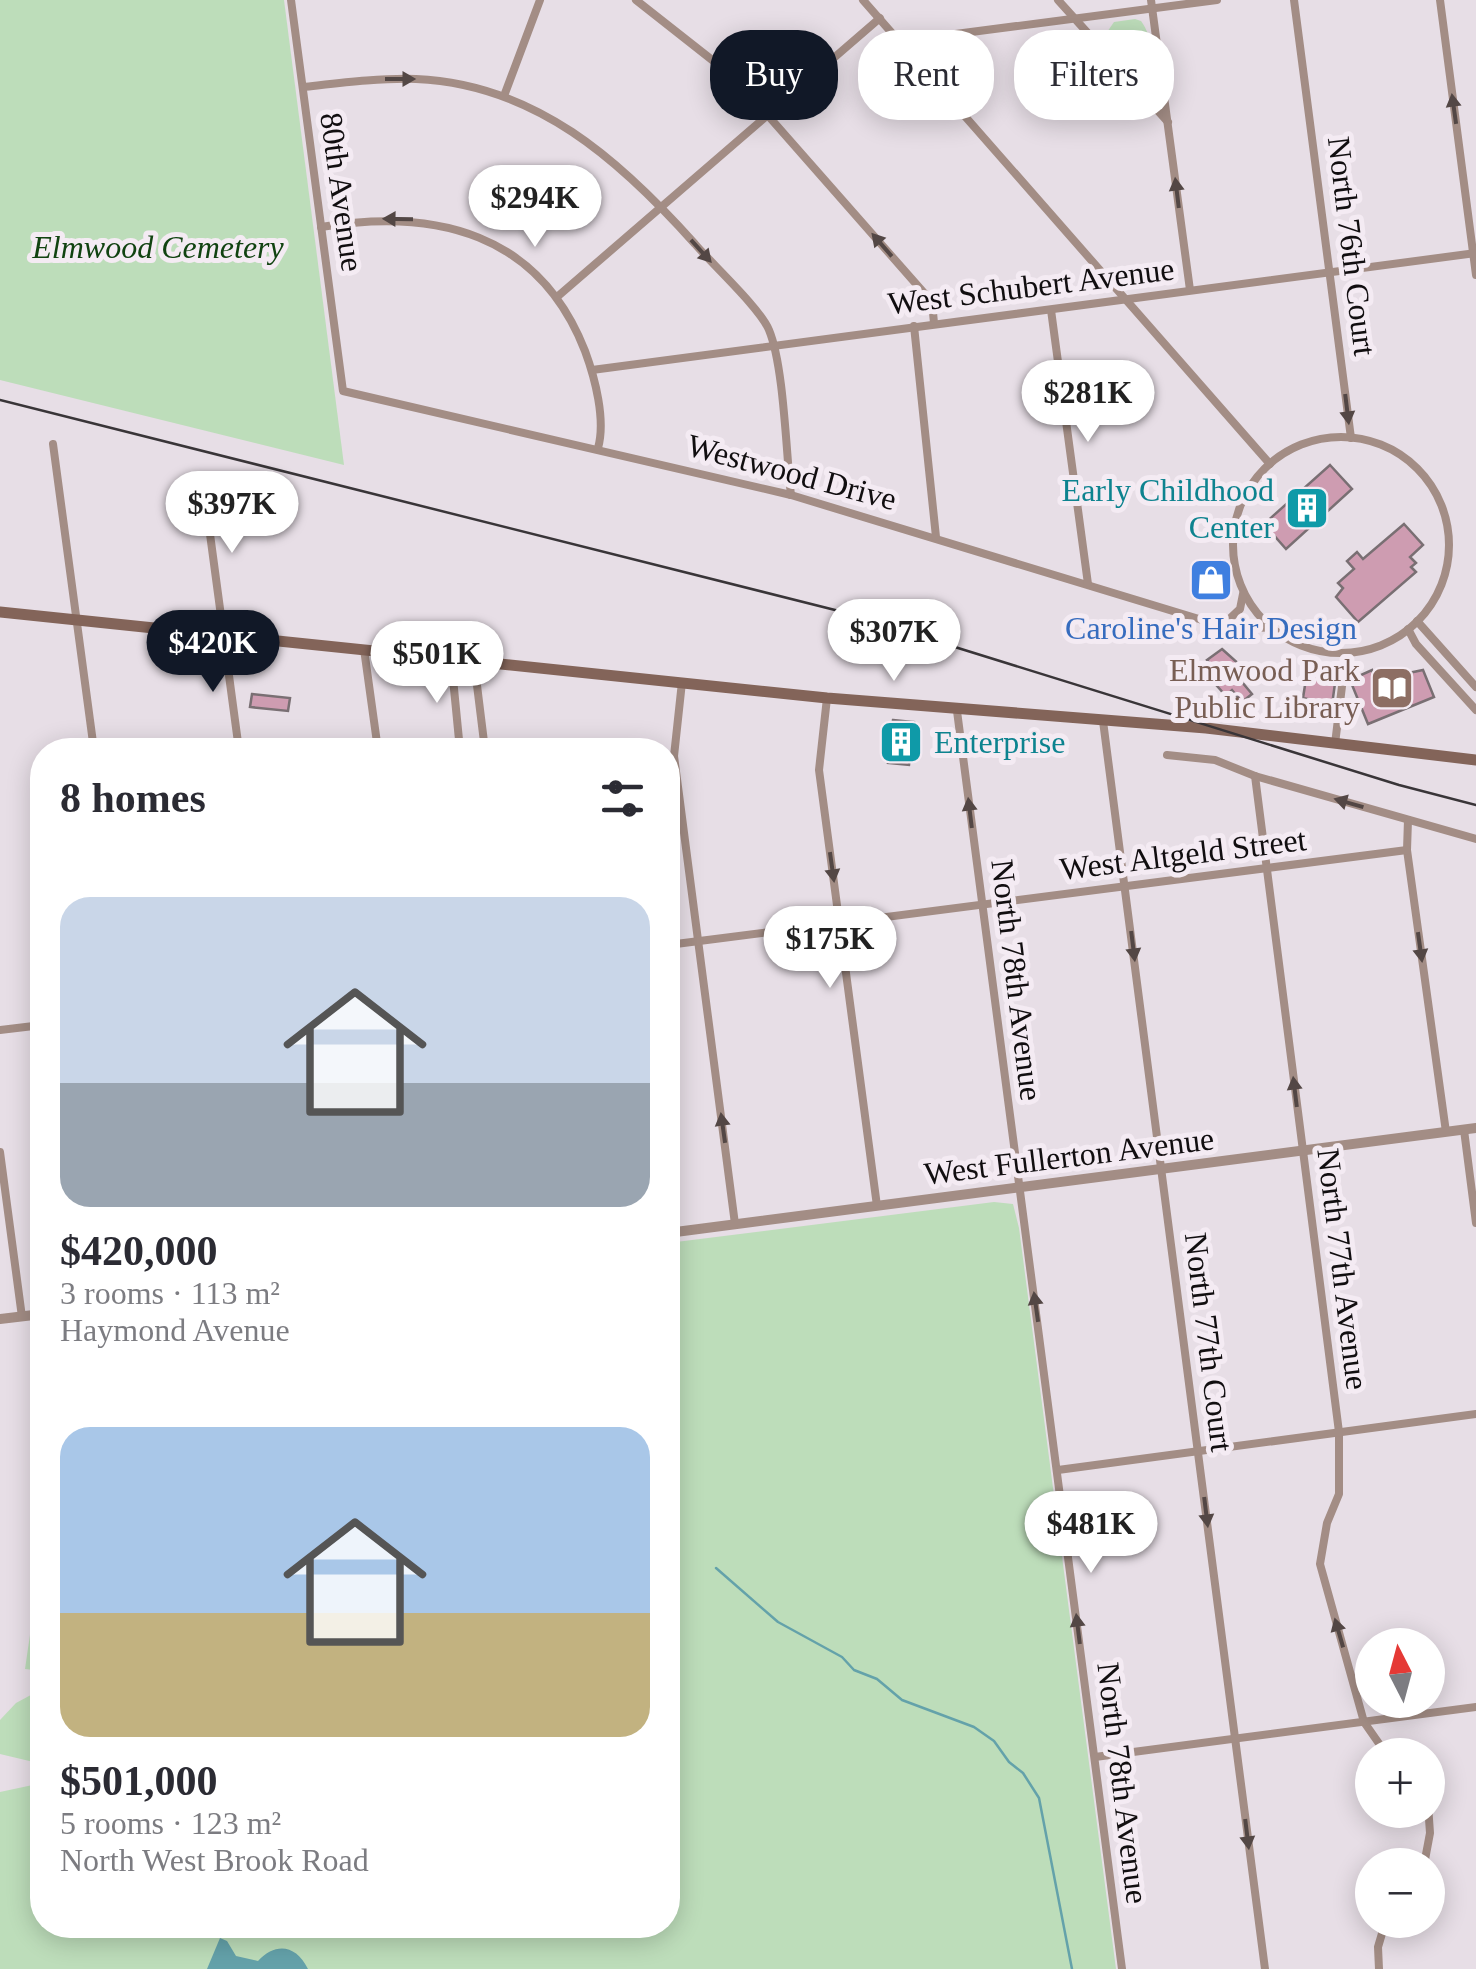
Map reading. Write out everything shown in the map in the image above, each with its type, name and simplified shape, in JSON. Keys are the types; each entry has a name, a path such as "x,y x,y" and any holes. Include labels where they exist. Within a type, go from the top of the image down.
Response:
{"main road":[{"path":"0,612 826,698 1103,720 1470,759"}],"street":[{"name":"80th Avenue","path":"291,0 343,391"},
{"path":"504,96 540,0"},
{"path":"636,0 710,56"},
{"path":"863,0 891,30"},
{"path":"1058,0 1168,122"},
{"path":"992,30 1152,4 1217,0"},
{"name":"North 76th Court","path":"1294,0 1351,438"},
{"path":"1440,0 1476,275"},
{"path":"1152,4 1190,290"},
{"path":"838,54 880,18"},
{"path":"302,87 418,79 504,96 592,143 662,206 768,326 791,495"},
{"path":"556,297 760,120"},
{"path":"772,120 932,302 934,324"},
{"path":"971,120 1270,464"},
{"path":"321,226 395,218 451,227 515,258 556,297 577,331 592,370 601,437 598,448"},
{"name":"West Schubert Avenue","path":"592,370 1475,253"},
{"path":"1050,310 1088,584"},
{"path":"914,326 936,537"},
{"name":"Westwood Drive","path":"343,391 791,495 1222,626 1272,628"},
{"path":"1222,626 1240,609 1242,594 1234,556 1234,527 1248,491 1270,464 1305,444 1351,438 1381,446 1408,461 1429,484 1442,509 1448,542 1446,568 1434,599 1408,630 1384,644 1346,652 1305,647 1272,628 1242,594"},
{"path":"54,444 92,738"},
{"path":"203,482 238,738"},
{"path":"1417,621 1476,688"},
{"path":"1408,630 1476,710"},
{"path":"364,650 376,738"},
{"path":"1335,744 1346,652"},
{"path":"451,658 459,738"},
{"path":"474,661 484,738"},
{"path":"676,738 682,682"},
{"path":"826,698 819,770 877,1206"},
{"name":"North 78th Avenue","path":"957,710 1122,1969"},
{"name":"North 77th Court","path":"1103,720 1265,1969"},
{"path":"1470,759 1476,750"},
{"path":"1167,755 1215,760 1255,776 1476,839"},
{"name":"North 77th Avenue","path":"1255,776 1340,1432 1339,1494 1324,1534 1320,1564 1364,1722 1375,1738"},
{"path":"680,802 736,1224"},
{"path":"1408,820 1407,850 1446,1132"},
{"name":"West Altgeld Street","path":"680,943 1407,850"},
{"path":"0,1030 30,1026"},
{"path":"1470,1129 1476,1223"},
{"name":"West Fullerton Avenue","path":"680,1231 1470,1129"},
{"path":"0,1152 22,1317"},
{"path":"0,1320 30,1316"},
{"path":"1058,1470 1476,1414"},
{"path":"1094,1757 1476,1707"},
{"path":"1379,1969 1381,1938"}],"green space":[{"name":"Elmwood Cemetery","path":"0,0 284,0 344,465 0,380"},
{"path":"1135,19 1146,30 1108,30 1114,22"},
{"path":"994,1202 1013,1204 1116,1969 0,1969 0,1792 30,1786 30,1938 680,1938 680,1241"},
{"path":"30,1635 30,1670 25,1669"},
{"path":"30,1695 30,1761 0,1754 0,1720 16,1703"}],"water":[{"path":"220,1938 227,1941 236,1956 258,1961 272,1951 292,1951 308,1969 207,1969"}],"building":[{"name":"Early Childhood Center","path":"1330,465 1352,489 1286,549 1264,524"},
{"path":"1404,524 1423,545 1410,557 1416,563 1411,567 1416,572 1358,622 1336,597 1343,588 1338,583 1354,569 1347,561 1357,552 1363,559"},
{"path":"1222,649 1250,674 1242,682 1252,694 1242,702 1232,690 1226,696 1210,678 1217,672 1207,660"},
{"path":"1308,666 1315,667 1314,673 1336,676 1332,705 1303,698"},
{"name":"Elmwood Park Public Library","path":"1372,670 1373,674 1384,670 1385,674 1397,670 1399,675 1423,670 1434,697 1368,724 1350,680"},
{"path":"252,694 290,698 288,711 250,707"},
{"name":"Enterprise","path":"893,720 914,722 909,765 888,763"}],"waterway":[{"path":"716,1568 778,1622 842,1657 854,1670 877,1679 902,1700 974,1727 994,1741 1023,1773 1039,1798 1072,1969"}],"railway":[{"path":"0,400 839,611 1399,785 1476,805"}],"place":[{"name":"Early Childhood Center","path":"1307,508"},
{"name":"Caroline's Hair Design","path":"1211,580"},
{"name":"Elmwood Park Public Library","path":"1392,688"},
{"name":"Enterprise","path":"901,742"}]}
